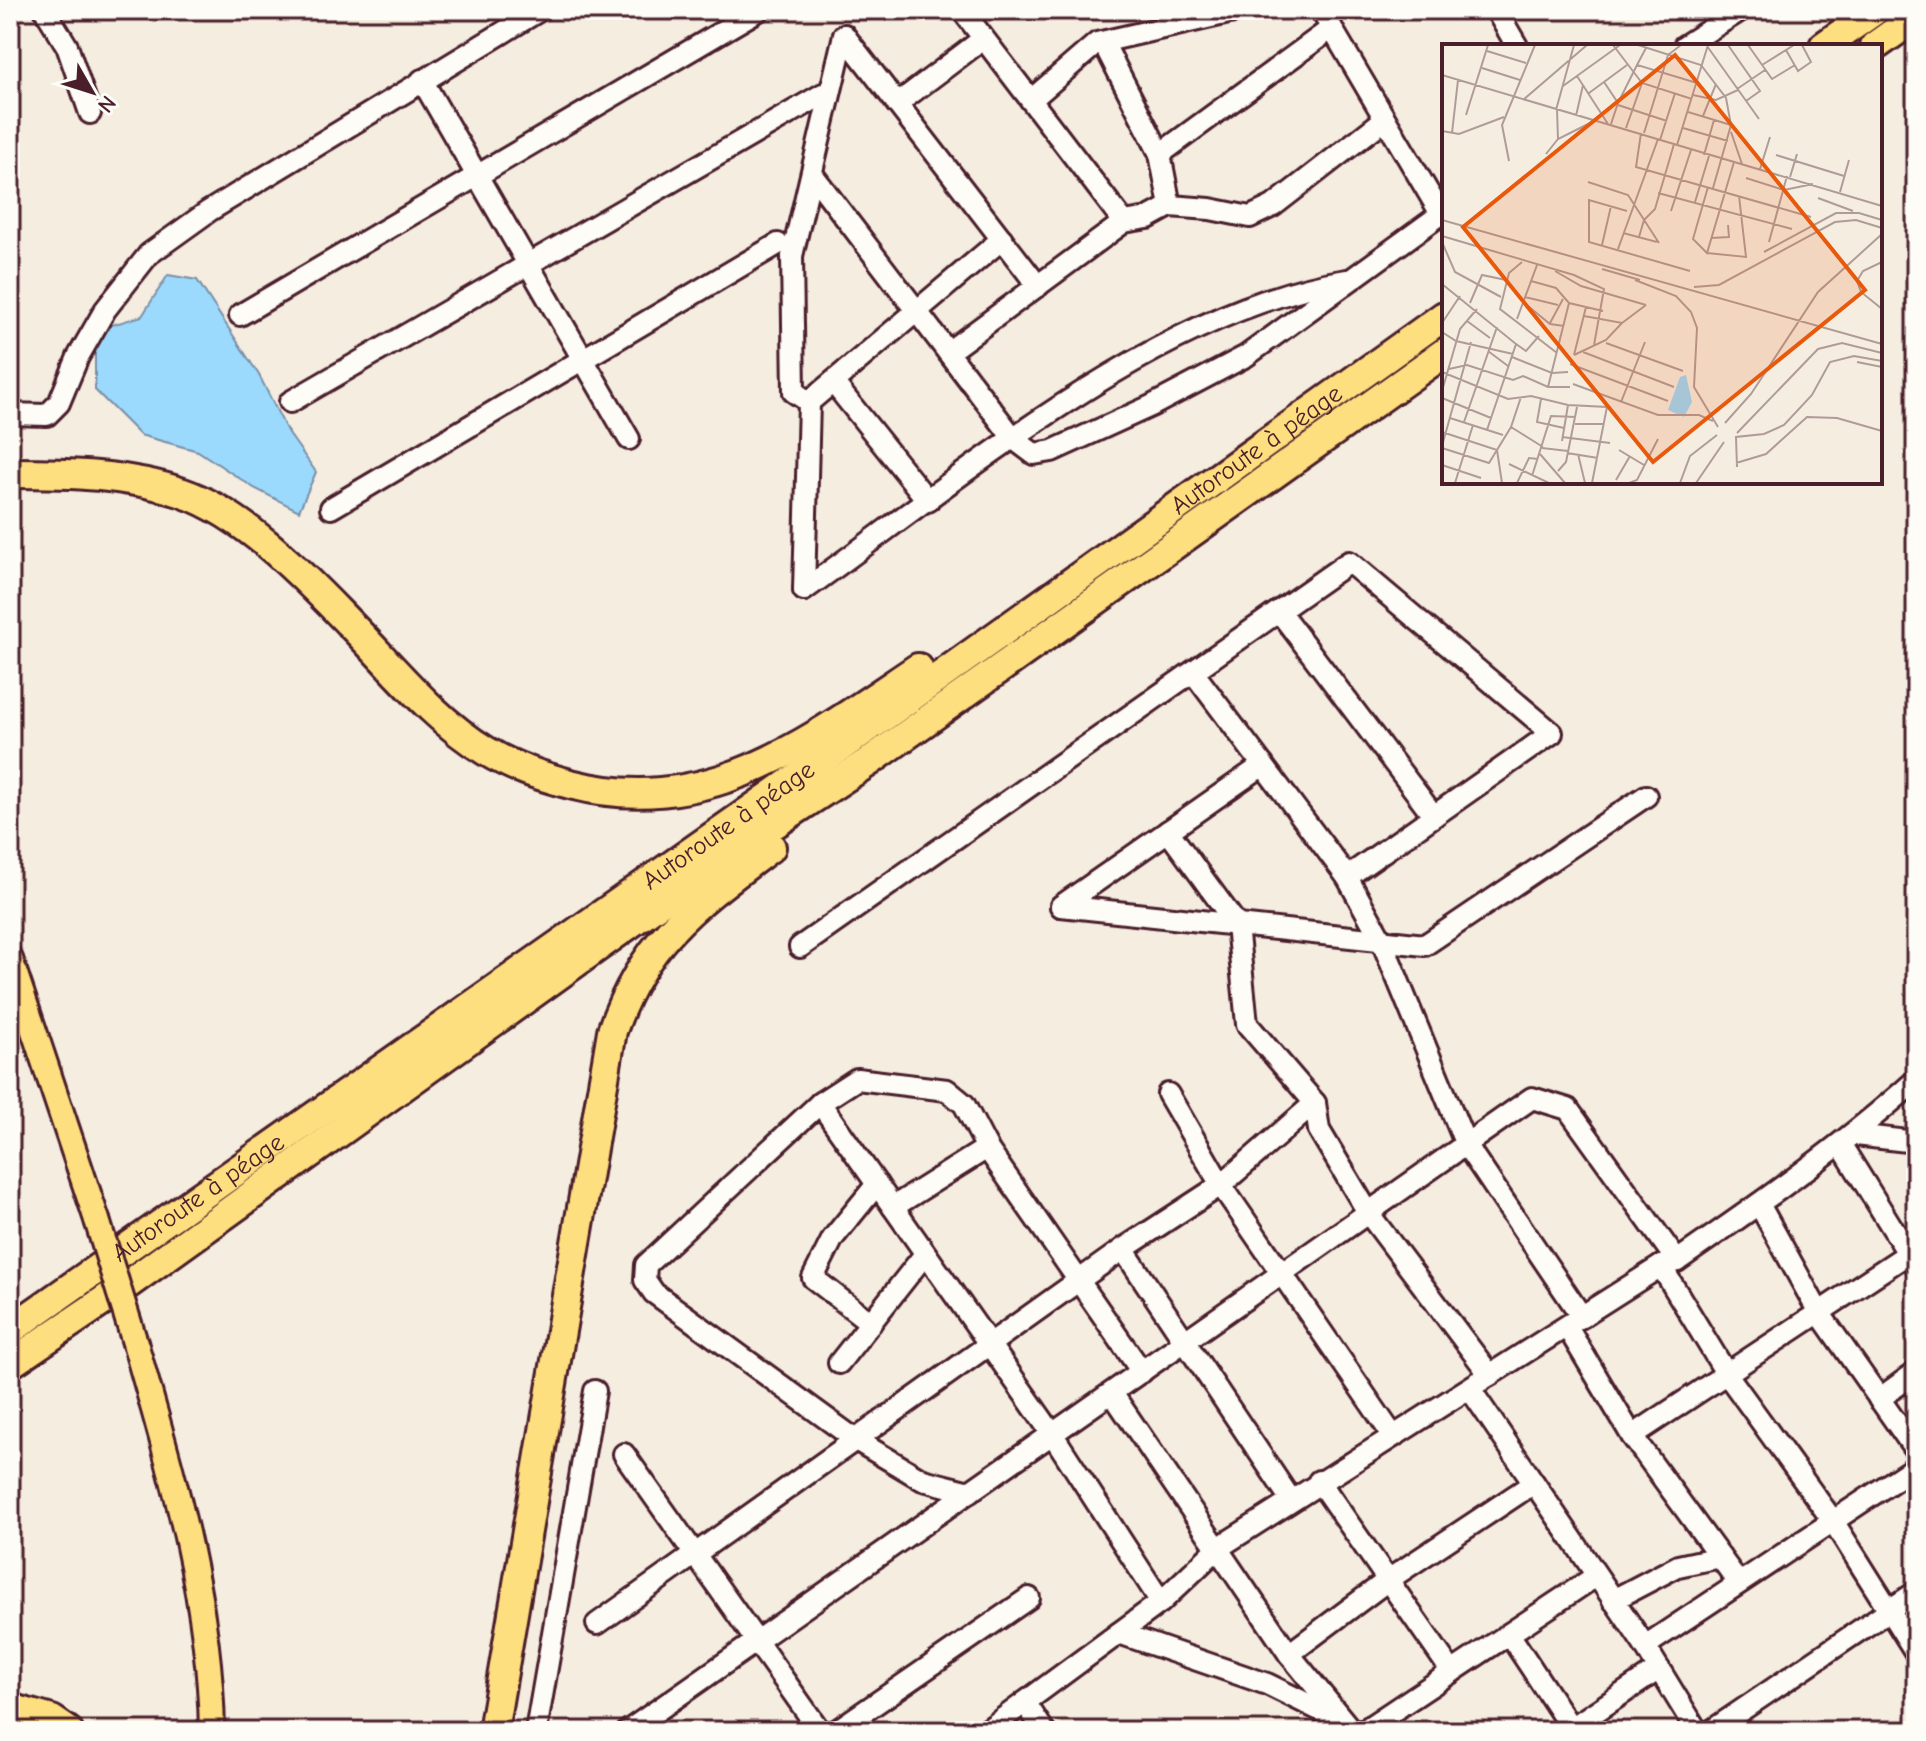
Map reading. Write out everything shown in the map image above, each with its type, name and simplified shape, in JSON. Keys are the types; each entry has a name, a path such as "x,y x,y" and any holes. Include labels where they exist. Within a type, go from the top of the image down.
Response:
{"highway":[{"path":"1827,44 1875,10"},
{"path":"1878,44 1916,17"},
{"name":"Autoroute à péage","path":"10,1330 876,722 1442,317"},
{"path":"10,1364 137,1278 709,867 870,761 1442,354"},
{"path":"10,473 124,478 184,493 207,505 266,544 314,587 444,719 485,751 533,775 590,789 639,794 688,790 730,779 820,734 970,638 1012,622"},
{"path":"493,1731 593,1133 612,1031 622,1001 646,958 685,914 815,812 870,761"},
{"path":"10,1708 52,1720 68,1731"}],"main road":[{"path":"10,959 97,1220 181,1500 201,1607 212,1731"}],"street":[{"path":"45,10 67,46 90,113"},
{"path":"10,414 47,415 59,403 97,322 149,254 209,211 540,10"},
{"path":"240,315 759,10"},
{"path":"962,10 1124,222"},
{"path":"1031,100 1103,42 1242,10"},
{"path":"1496,10 1516,44"},
{"path":"1687,44 1741,10"},
{"path":"813,175 1014,439 1034,454 1052,451 1151,406 1246,356 1442,213 1326,19 1160,154"},
{"path":"809,402 794,392 792,256 844,35 1038,286"},
{"path":"897,104 983,39"},
{"path":"1103,42 1160,154 1170,206"},
{"path":"422,80 629,439"},
{"path":"290,402 823,94"},
{"path":"948,352 1124,222 1148,218 1170,206 1250,217 1273,206 1385,119"},
{"path":"1002,239 809,402 804,590 1014,439 1160,344 1306,286 1352,279"},
{"path":"331,508 778,244"},
{"path":"833,382 928,501"},
{"path":"800,947 1349,562 1552,733 1347,877"},
{"path":"1279,611 1434,816"},
{"path":"1193,672 1347,877 1381,939 1466,1145 1574,1322 1632,1436 1739,1583"},
{"path":"1263,765 1061,906 1425,945 1646,796"},
{"path":"1168,831 1237,925 1247,1024 1315,1103 1319,1130 1369,1214 1490,1375"},
{"path":"970,1492 923,1480 856,1440 654,1293 645,1280 646,1265 820,1103 857,1079 947,1090 964,1104 987,1148 1142,1372"},
{"path":"986,1731 1161,1602 1218,1548 1759,1204 1848,1140 1916,1080"},
{"path":"1168,1094 1221,1185 1393,1436"},
{"path":"628,1731 1532,1098 1568,1109 1669,1263 1726,1373 1833,1521 1887,1612 1916,1653"},
{"path":"820,1103 1053,1435 1161,1602"},
{"path":"597,1624 1123,1249 1221,1185 1315,1103"},
{"path":"1848,1140 1916,1142"},
{"path":"1632,1436 1818,1311 1912,1259 1848,1140"},
{"path":"893,1207 987,1148"},
{"path":"871,1323 813,1278 833,1238 877,1184"},
{"path":"1759,1204 1818,1311 1916,1451"},
{"path":"1123,1249 1291,1500"},
{"path":"839,1363 925,1254"},
{"path":"1879,1399 1916,1372"},
{"path":"1470,1389 1645,1646 1697,1731"},
{"path":"536,1731 595,1391"},
{"path":"1112,1393 1289,1654 1353,1728"},
{"path":"624,1454 820,1731"},
{"path":"1645,1646 1916,1466"},
{"path":"1319,1481 1452,1672"},
{"path":"1289,1654 1388,1580 1534,1483"},
{"path":"1613,1600 1678,1566 1720,1557"},
{"path":"1353,1728 1452,1672 1596,1576"},
{"path":"1711,1731 1916,1592"},
{"path":"836,1731 1029,1598"},
{"path":"1119,1633 1267,1684 1353,1728"},
{"path":"1509,1634 1570,1730 1659,1669"},
{"path":"1025,1702 1044,1731"}],"water":[{"path":"168,275 197,280 259,375 287,431 316,472 299,511 254,488 198,451 140,435 95,390 95,330 142,316"}]}
